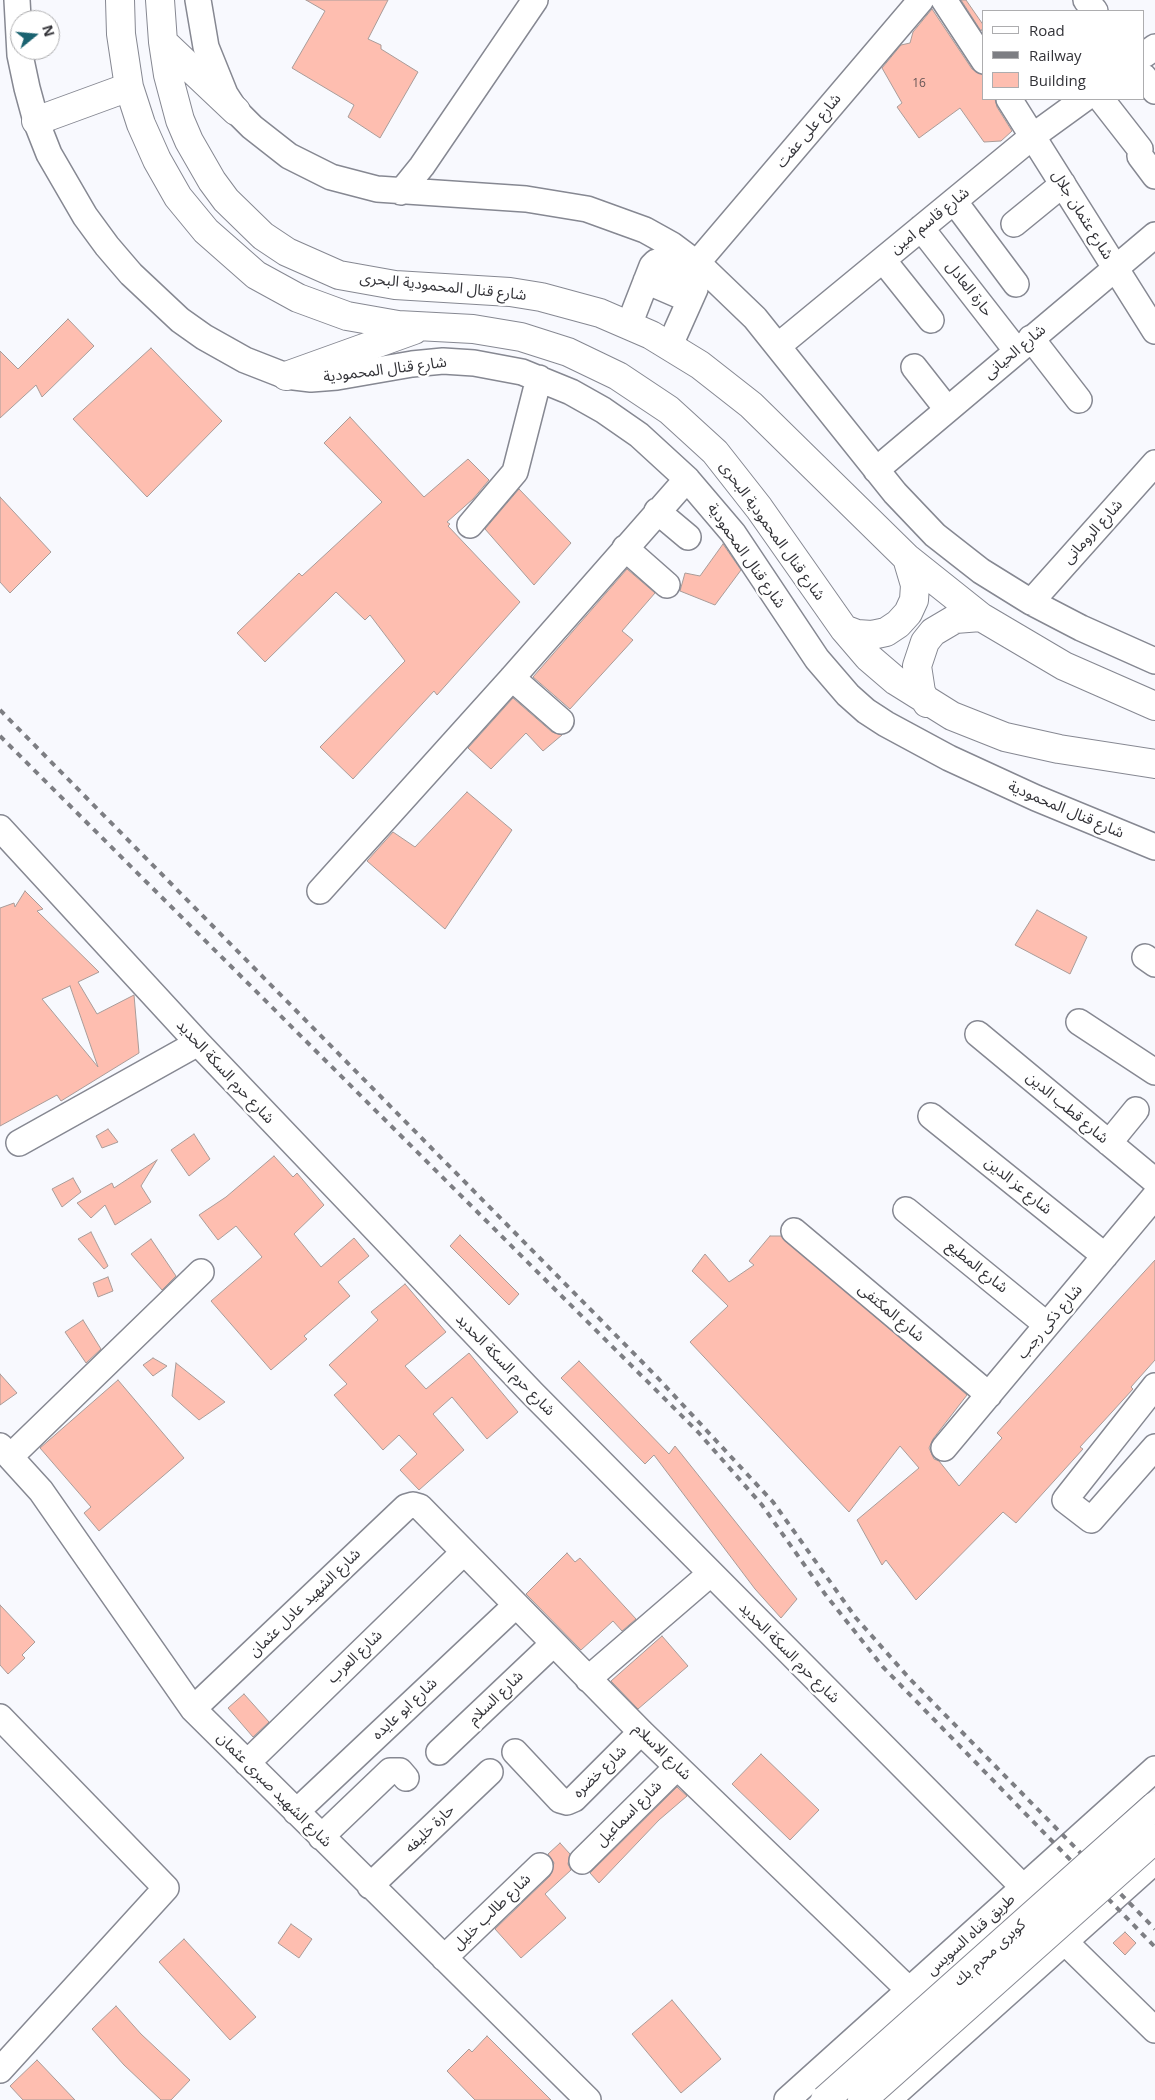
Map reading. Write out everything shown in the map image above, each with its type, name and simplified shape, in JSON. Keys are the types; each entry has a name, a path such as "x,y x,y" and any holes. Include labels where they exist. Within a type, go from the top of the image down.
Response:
{"main road":[{"name":"شارع قنال المحمودية البحرى","path":"120,0 121,34 129,87 144,134 166,178 191,214 238,261 275,286 322,308 372,322 498,332 545,344 590,362 644,392 693,430 735,476 844,628 868,657 896,681 927,703 952,716 1005,737 1059,749 1155,764"},
{"name":"شارع قنال المحمودية البحرى","path":"160,0 163,42 173,98 180,120 200,162 216,188 242,217 287,252 330,272 367,282 510,292 541,297 600,313 670,345 726,384 751,405 907,558 981,617 1064,666 1155,706"},
{"path":"163,42 236,111"},
{"path":"36,121 129,87"},
{"path":"286,376 425,327"},
{"path":"844,628 857,634 872,635 886,632 898,624 908,613 914,600 916,586 907,558"},
{"path":"927,703 921,692 917,666 925,642 933,632 955,619 981,617"},
{"name":"كوبرى محرم بك","path":"825,2100 1155,1806"},
{"name":"كوبرى محرم بك","path":"862,2100 1155,1839"}],"street":[{"name":"شارع قنال المحمودية","path":"17,0 20,55 36,121 49,154 76,200 107,246 131,274 180,320 204,337 245,360 286,376 312,379 337,377 443,361 504,368 539,378 572,392 621,422 650,444 687,478 733,533 817,659 848,695 866,711 949,758 1036,798 1155,848"},
{"path":"198,0 206,47 211,62 225,94 236,111 270,142 310,168 354,184 401,192 526,199 587,209 645,230 697,278"},
{"path":"401,192 422,166 535,0"},
{"name":"شارع على عفت","path":"670,345 697,278 921,0"},
{"path":"944,0 982,58"},
{"path":"1086,0 1094,10"},
{"path":"1145,78 1155,91"},
{"name":"شارع عثمان جلال","path":"1010,100 1155,331"},
{"name":"شارع قاسم امين","path":"778,346 1033,136 1083,100"},
{"path":"1102,100 1155,176"},
{"path":"1014,224 1063,184"},
{"path":"954,201 1016,284"},
{"name":"حارة العادل","path":"921,228 1023,344 1080,400"},
{"name":"شارع الحيانى","path":"876,470 1023,344 1155,235"},
{"path":"883,260 932,320"},
{"path":"629,325 653,263 659,261 737,299 778,346 876,470 914,515 935,535 981,571 1031,602 1081,628 1155,660"},
{"path":"914,367 947,410"},
{"path":"470,525 516,472 539,378"},
{"name":"شارع الرومانى","path":"1031,602 1155,463"},
{"path":"320,891 512,678 687,478"},
{"path":"657,511 688,537"},
{"path":"625,548 667,585"},
{"path":"512,678 561,721"},
{"name":"شارع حرم السكة الحديد","path":"0,828 198,1043 533,1394 1024,1888"},
{"path":"1079,1022 1155,1072"},
{"name":"شارع قطب الدين","path":"978,1034 1155,1181"},
{"path":"19,1143 198,1043"},
{"path":"1109,1143 1136,1110"},
{"name":"شارع عز الدين","path":"930,1116 1105,1256"},
{"name":"شارع ذكى رجب","path":"944,1448 1155,1196"},
{"name":"شارع المطيع","path":"906,1210 1047,1325"},
{"name":"شارع المكتفى","path":"794,1231 989,1395"},
{"path":"6,1451 201,1272"},
{"path":"1155,1386 1065,1500 1091,1520 1155,1447"},
{"name":"شارع الشهيد صبرى عثمان","path":"6,1451 41,1491 194,1709 370,1886 588,2100"},
{"name":"شارع الشهيد عادل عثمان","path":"194,1709 406,1507 413,1505 420,1507"},
{"name":"شارع الاسلام","path":"420,1507 515,1606 641,1732 909,1990"},
{"name":"شارع العرب","path":"247,1763 464,1552"},
{"path":"588,1679 710,1574"},
{"name":"شارع ابو عايده","path":"296,1812 515,1606"},
{"name":"شارع السلام","path":"439,1752 553,1644"},
{"path":"0,1717 166,1888 0,2070"},
{"name":"شارع خضره","path":"515,1752 560,1800 567,1802 574,1799 641,1732"},
{"name":"شارع اسماعيل","path":"582,1861 677,1767"},
{"name":"طريق قناه السويس","path":"787,2100 1155,1769"},
{"path":"321,1837 390,1771 400,1771 406,1778"},
{"name":"حارة خليفه","path":"370,1886 490,1772"},
{"path":"888,2100 1066,1943 1155,1861"},
{"name":"شارع طالب خليل","path":"444,1958 540,1866"},
{"path":"1066,1943 1155,2030"}],"building":[{"path":"306,0 388,0 368,39 381,45 381,49 418,72 380,138 348,117 354,105 292,68 325,11"},
{"path":"961,0 966,0 982,23 981,31"},
{"path":"932,9 972,69 982,74 982,100 995,100 997,107 1012,131 1001,141 984,142 960,108 919,138 897,107 902,103 882,68 901,45 910,43 913,32"},
{"path":"68,319 94,346 42,397 36,385 0,418 0,351 18,369"},
{"path":"151,348 222,421 147,497 73,419"},
{"path":"350,417 424,497 468,459 489,480 473,499 447,522 450,524 448,526 520,602 437,695 434,691 353,779 320,747 405,661 370,615 365,620 336,592 265,662 237,633 299,573 302,576 382,502 324,443"},
{"path":"519,489 571,543 534,585 485,529"},
{"path":"0,497 51,552 10,593 0,582"},
{"path":"723,544 741,570 715,605 680,591 685,573 700,576"},
{"path":"627,569 655,593 622,631 633,640 570,709 533,677"},
{"path":"513,698 552,732 562,735 543,751 526,733 491,769 468,748"},
{"path":"467,792 512,830 445,929 367,861 393,832 415,847"},
{"path":"25,891 43,909 37,911 99,972 78,982 97,1014 134,995 139,1053 61,1101 57,1095 0,1126 0,908 14,903 15,907","holes":["70,986 98,1067 42,999"]},
{"path":"1037,910 1087,937 1070,974 1015,945"},
{"path":"108,1129 118,1142 102,1148 96,1136"},
{"path":"194,1134 210,1159 189,1176 171,1150"},
{"path":"274,1156 293,1177 297,1173 324,1205 294,1234 321,1267 354,1238 369,1256 338,1282 350,1296 304,1336 307,1339 271,1370 211,1301 262,1257 236,1226 218,1240 199,1215 226,1197"},
{"path":"157,1160 141,1186 151,1202 115,1225 105,1205 91,1218 77,1203 112,1183 114,1188"},
{"path":"73,1178 81,1192 62,1207 52,1189"},
{"path":"91,1232 108,1266 104,1269 78,1239"},
{"path":"460,1235 519,1294 509,1305 450,1246"},
{"path":"770,1236 781,1236 967,1395 933,1439 929,1448 934,1459 939,1461 959,1486 1002,1438 997,1433 1155,1260 1155,1360 1131,1387 1133,1389 1080,1447 1083,1449 1016,1523 1003,1512 916,1600 886,1560 882,1565 857,1520 919,1468 900,1446 849,1512 690,1342 728,1306 692,1271 705,1254 729,1282 754,1265 749,1261"},
{"path":"151,1239 176,1276 162,1290 131,1254"},
{"path":"108,1277 113,1291 98,1297 93,1283"},
{"path":"405,1284 446,1332 405,1366 426,1389 469,1353 518,1412 487,1439 452,1397 433,1414 464,1450 419,1490 400,1470 417,1454 399,1435 383,1450 334,1395 347,1384 329,1365 378,1320 371,1312"},
{"path":"83,1320 101,1349 86,1363 65,1332"},
{"path":"153,1358 167,1366 153,1376 143,1365"},
{"path":"579,1361 669,1454 675,1446 797,1599 781,1618 755,1589 654,1455 645,1464 561,1378"},
{"path":"176,1363 225,1402 199,1420 172,1396"},
{"path":"0,1374 17,1393 0,1405"},
{"path":"118,1380 184,1458 99,1531 84,1513 91,1507 40,1448"},
{"path":"567,1553 575,1562 580,1558 636,1619 622,1631 613,1621 581,1650 526,1594"},
{"path":"0,1605 35,1642 22,1655 25,1658 8,1674 0,1665"},
{"path":"662,1636 688,1666 638,1709 611,1681"},
{"path":"244,1694 269,1722 253,1737 228,1708"},
{"path":"761,1754 819,1810 790,1840 732,1784"},
{"path":"677,1787 687,1796 659,1820 599,1883 590,1873"},
{"path":"560,1843 570,1854 568,1864 571,1870 545,1894 566,1918 521,1958 495,1929 550,1876 554,1863 548,1854"},
{"path":"291,1924 312,1939 299,1958 278,1943"},
{"path":"1125,1932 1136,1943 1125,1955 1113,1943"},
{"path":"184,1939 256,2017 230,2040 159,1962"},
{"path":"672,2000 721,2059 681,2093 632,2034"},
{"path":"116,2006 141,2034 190,2080 171,2100 161,2100 124,2065 92,2029"},
{"path":"487,2036 551,2100 475,2100 447,2071 469,2049 472,2052"},
{"path":"37,2060 75,2100 23,2100 10,2086"}],"railway":[{"path":"0,710 656,1376 773,1502 856,1618 909,1678 1155,1929"},
{"path":"0,736 698,1432 762,1505 825,1594 883,1667 1155,1947"}]}
